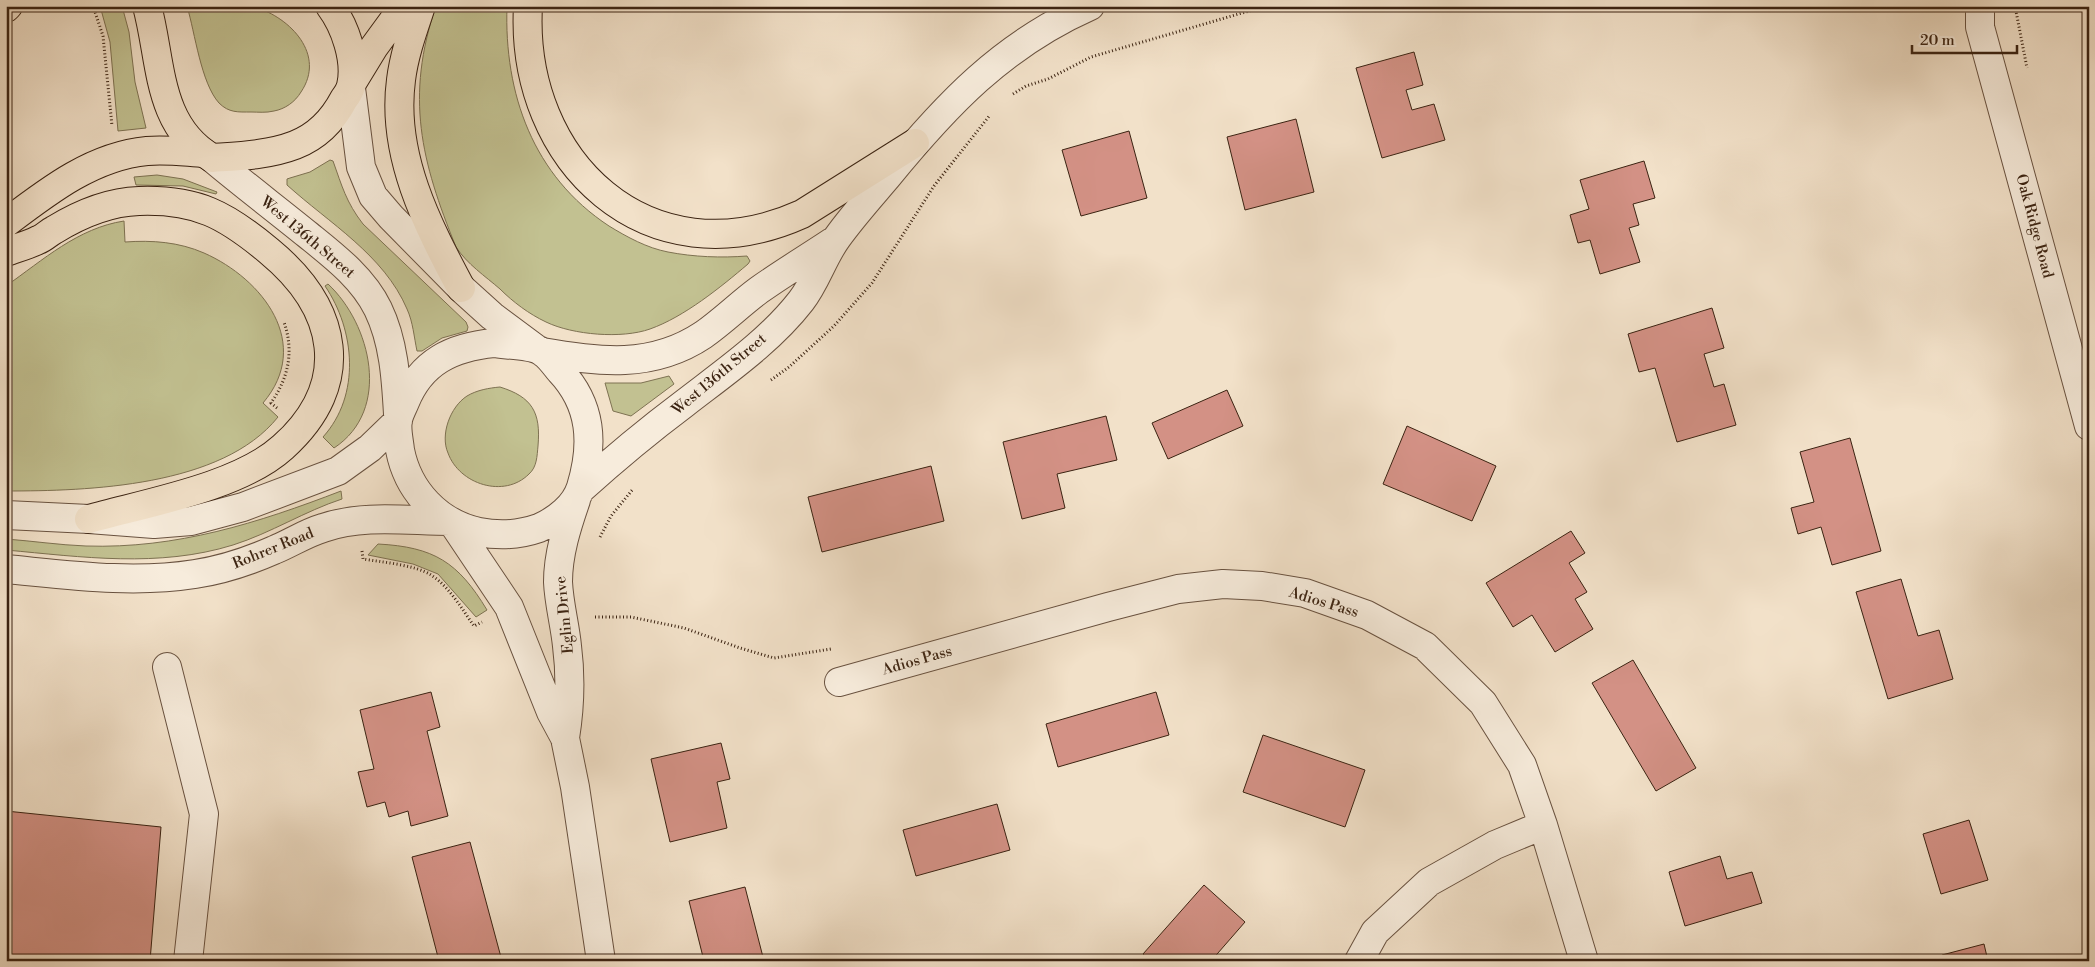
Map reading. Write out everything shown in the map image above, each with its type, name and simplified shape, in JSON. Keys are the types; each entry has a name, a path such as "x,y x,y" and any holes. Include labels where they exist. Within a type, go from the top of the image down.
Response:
{"main road":[{"path":"147,6 163,86 171,112 184,134 208,156"},
{"path":"330,6 341,23 347,42 352,67 352,85"},
{"path":"6,223 63,183 86,170 120,156 153,151 208,156 268,153 296,145 332,120 374,47 404,6"},
{"path":"421,6 401,79 399,102 404,158 435,239 461,288"},
{"path":"528,6 527,36 532,74 543,111 559,143 592,183 605,195 617,204 659,225 684,232 721,234 749,231 785,222 802,214 915,143"},
{"path":"6,252 39,240 53,230 96,208 130,202 174,201 214,212 247,233 284,264 303,285 317,308 325,328 329,348 327,381 321,399 312,415 283,448 261,464 236,476 196,490 89,519"}],"street":[{"name":"West 136th Street","path":"208,156 346,267 372,298 385,325 391,350 396,381 401,454 409,479 418,493 430,506 451,522 489,534 522,533 542,526 563,513 580,492 638,439 759,344 801,300 836,240 915,143 934,121 979,77 1026,41 1090,6"},
{"name":"Oak Ridge Road","path":"1975,13 2089,426"},
{"name":"West 136th Street","path":"352,85 361,167 373,196 461,288 492,316 539,350 586,360 607,360 646,358 677,349 704,334 760,290 836,240"},
{"path":"6,515 154,524 191,521 243,508 338,471 370,448 398,420 416,380 432,364 451,352 472,345 494,343 539,350"},
{"name":"Eglin Drive","path":"539,350 570,382 581,400 588,422 587,467 567,527 558,580 561,613 567,644 570,687 570,709 565,738"},
{"name":"Rohrer Road","path":"6,569 83,577 130,579 168,577 196,574 245,561 322,528 349,521 364,519 451,522"},
{"name":"Eglin Drive","path":"451,522 509,607 532,660 550,712 565,738 575,787 601,961"},
{"name":"Adios Pass","path":"839,682 1178,589 1223,584 1262,586 1305,593 1368,614 1426,646 1483,703 1522,765 1543,825 1584,961"},
{"path":"167,667 204,814 188,961"},
{"path":"1359,961 1375,932 1429,882 1495,845 1543,825"}],"path":[{"path":"94,6 103,36 112,128"},
{"path":"1009,96 1026,86 1048,79 1091,58 1266,6"},
{"path":"764,385 789,367 834,326 872,283 934,186 991,114"},
{"path":"271,403 281,389 290,358 289,336 284,320"},
{"path":"597,544 610,516 637,484"},
{"path":"362,542 363,559 394,564 430,574 450,594 474,626"},
{"path":"591,617 631,617 684,628 774,658 835,648"}],"shaded area":[{"path":"100,6 122,6 129,32 135,82 146,128 118,131 110,42"},
{"path":"187,6 249,6 268,12 281,20 301,40 307,52 308,78 299,96 286,107 271,112 238,112 230,110 219,103 203,71"},
{"path":"436,6 507,6 507,39 511,70 518,101 528,130 543,158 561,183 583,206 609,226 652,248 698,256 747,256 750,261 748,264 714,292 676,317 650,329 626,334 583,333 570,330 540,319 510,299 471,264 456,247 434,186 426,157 419,100 421,70"},
{"path":"330,160 333,161 348,201 363,224 466,322 467,331 442,338 422,351 417,351 407,309 397,290 384,272 354,241 287,185 287,179 310,172"},
{"path":"157,175 183,179 217,192 216,194 183,186 136,185 134,177"},
{"path":"124,221 125,242 165,243 195,249 226,264 262,296 274,316 282,336 283,358 277,381 263,403 278,417 254,440 223,458 189,471 152,480 113,486 39,491 6,491 6,286 47,256 76,238 91,230"},
{"path":"328,284 343,301 355,321 364,343 369,367 369,390 364,412 352,432 334,448 323,437 335,420 344,402 350,362 343,322 325,286"},
{"path":"669,376 674,384 631,416 613,411 605,383 641,383"},
{"path":"500,387 511,391 527,401 536,415 539,434 537,457 532,471 519,482 495,487 472,480 462,473 448,453 445,438 451,414 461,401 475,392"},
{"path":"341,491 342,499 247,540 205,552 149,559 120,559 6,550 6,539 66,545 119,546 184,538 216,532 279,514"},
{"path":"378,544 415,549 443,560 466,580 487,610 476,617 438,574 413,564 368,555"}],"building":[{"path":"1414,52 1423,85 1406,90 1412,110 1434,104 1445,140 1382,158 1356,68"},
{"path":"1296,119 1314,192 1245,210 1227,137"},
{"path":"1129,131 1147,198 1081,216 1062,150"},
{"path":"1644,161 1655,198 1633,204 1639,225 1629,228 1640,262 1600,274 1590,240 1578,243 1570,215 1589,209 1580,180"},
{"path":"1712,308 1724,348 1704,354 1714,387 1724,384 1736,425 1677,442 1655,368 1639,372 1628,334"},
{"path":"1227,390 1243,426 1168,459 1152,423"},
{"path":"1106,416 1117,460 1057,474 1065,508 1022,519 1003,442"},
{"path":"1407,426 1496,466 1472,521 1383,484"},
{"path":"1850,438 1881,551 1832,565 1821,527 1798,534 1791,508 1814,502 1800,452"},
{"path":"931,466 944,521 822,552 808,497"},
{"path":"1571,531 1585,553 1569,563 1587,592 1575,599 1593,629 1555,652 1532,615 1513,627 1486,583"},
{"path":"1901,579 1918,636 1939,630 1953,679 1888,699 1856,592"},
{"path":"1633,660 1696,768 1656,791 1592,683"},
{"path":"431,692 440,727 427,731 448,816 411,826 408,811 389,817 385,802 367,807 358,772 374,769 360,710"},
{"path":"1156,692 1169,735 1058,767 1046,724"},
{"path":"1263,735 1365,770 1345,827 1243,792"},
{"path":"721,743 730,779 717,782 727,828 670,842 651,759"},
{"path":"997,804 1010,850 916,876 903,830"},
{"path":"6,811 161,827 150,961 6,961"},
{"path":"1969,820 1988,880 1941,894 1923,834"},
{"path":"470,842 502,961 439,961 412,857"},
{"path":"1720,856 1727,879 1752,872 1762,903 1685,926 1669,872"},
{"path":"1204,885 1245,922 1211,961 1150,961 1143,954"},
{"path":"745,887 764,961 704,961 689,901"},
{"path":"1984,944 1988,961 1943,961 1942,955"}]}
